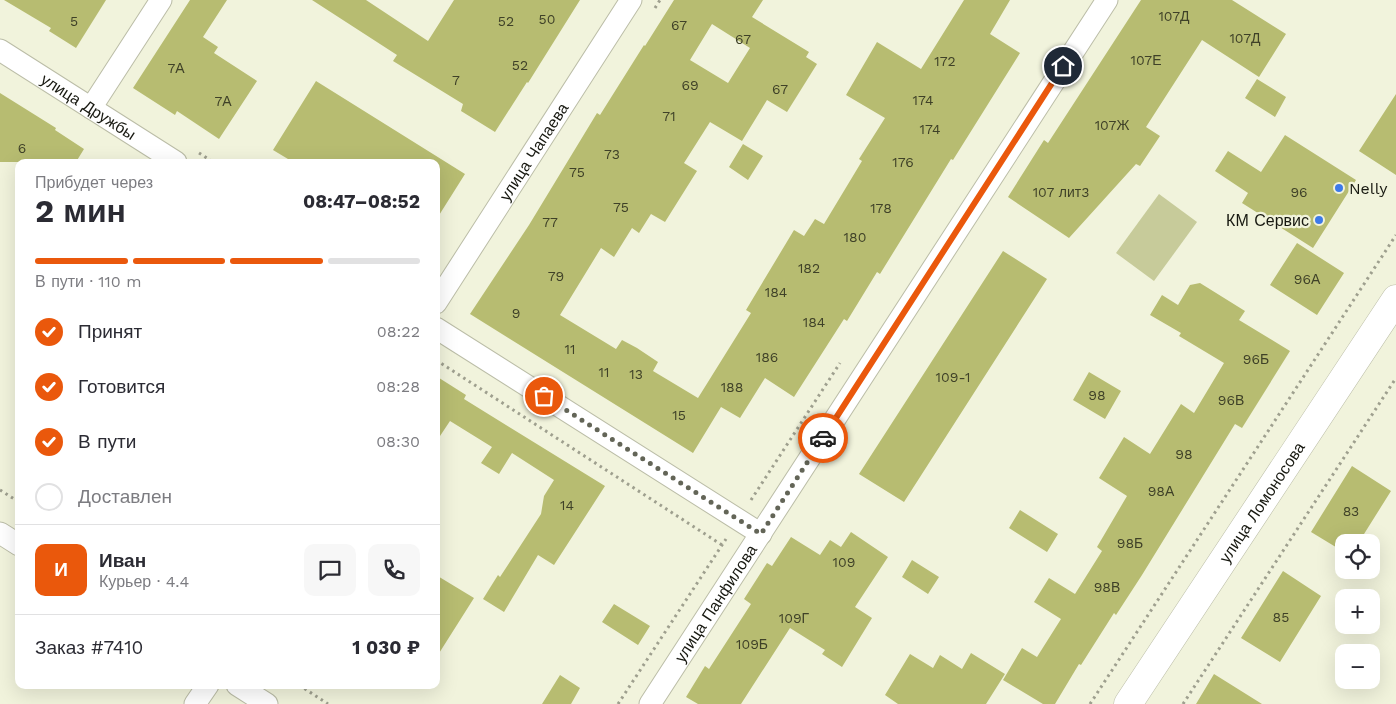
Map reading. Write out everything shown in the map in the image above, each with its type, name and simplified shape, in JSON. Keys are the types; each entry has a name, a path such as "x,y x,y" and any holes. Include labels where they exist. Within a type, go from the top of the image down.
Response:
{"street":[{"path":"91,108 161,0"},
{"name":"улица Чапаева","path":"440,297 631,0"},
{"name":"улица Панфилова","path":"650,704 1107,0"},
{"name":"улица Дружбы","path":"0,50 171,159"},
{"name":"улица Ломоносова","path":"1128,704 1396,299"},
{"path":"440,331 761,534"},
{"path":"0,533 15,542"},
{"path":"194,704 205,689"},
{"path":"243,689 267,704"}],"path":[{"path":"1090,704 1396,236"},
{"path":"440,363 744,559"},
{"path":"1183,704 1396,378"},
{"path":"0,490 15,499"},
{"path":"305,689 328,704"}],"green space":[{"path":"1159,194 1197,222 1154,281 1116,253"}],"building":[{"path":"4,0 106,0 76,48 49,31 51,28"},
{"path":"190,0 227,0 203,37 218,47 214,53 257,81 219,139 177,111 175,115 133,88"},
{"path":"312,0 366,0 428,41 454,0 580,0 495,132 461,111 463,104 393,61 397,55"},
{"path":"674,0 763,0 752,17 809,52 806,57 817,64 787,112 767,100 742,141 710,122 684,163 697,171 665,222 651,214 639,233 632,228 614,257 601,248 560,315 616,349 622,340 637,348 658,362 653,371 698,398 751,313 746,310 794,230 804,236 815,219 824,224 862,161 859,159 885,118 846,95 877,42 921,69 964,0 1010,0 990,34 1020,53 953,160 951,159 880,274 877,272 847,321 844,319 794,397 765,378 740,418 721,407 693,453 470,314 529,225 597,113 600,115","holes":["712,24 750,48 728,83 690,60"]},
{"path":"1141,0 1232,0 1286,34 1259,77 1202,40 1146,127 1160,136 1140,166 1136,164 1069,238 1008,197 1044,140 1048,143"},
{"path":"1257,79 1286,97 1275,117 1245,98"},
{"path":"316,81 465,174 440,214 440,159 288,159 273,150"},
{"path":"0,93 56,128 55,130 84,149 78,159 15,159 15,162 0,162"},
{"path":"1396,94 1396,175 1359,151"},
{"path":"1285,135 1356,180 1313,248 1242,203 1248,193 1215,171 1228,151 1261,172"},
{"path":"743,144 763,156 748,180 729,167"},
{"path":"1297,243 1344,273 1317,315 1270,285"},
{"path":"1003,251 1047,279 904,502 859,474"},
{"path":"1200,283 1245,311 1239,320 1290,351 1242,428 1235,424 1142,575 1116,615 1114,613 1081,665 1079,664 1055,704 1043,704 1003,680 1022,648 1037,657 1061,619 1034,602 1049,578 1075,594 1102,551 1097,547 1127,496 1099,478 1124,437 1150,454 1181,404 1194,413 1224,363 1179,336 1181,333 1150,315 1162,295 1178,305 1190,285"},
{"path":"1089,372 1121,391 1105,419 1073,400"},
{"path":"440,379 466,395 464,399 605,486 554,565 538,555 504,612 483,599 498,575 500,577 541,514 544,496 554,480 512,453 499,474 481,463 492,447 450,421 440,436"},
{"path":"1352,466 1391,491 1364,534 1335,534 1335,547 1311,532"},
{"path":"1020,510 1058,534 1047,552 1009,528"},
{"path":"851,532 888,557 855,607 872,618 842,667 822,654 825,650 790,628 741,704 698,704 686,697 705,666 709,669 751,604 744,599 767,563 772,566 791,537 820,555 830,540 841,547"},
{"path":"912,560 939,577 928,594 902,577"},
{"path":"1283,571 1321,596 1280,662 1241,638"},
{"path":"440,577 474,598 440,652"},
{"path":"614,604 650,626 638,645 602,622"},
{"path":"971,653 1005,674 986,704 898,704 885,695 910,654 933,668 940,655 962,669"},
{"path":"1214,674 1262,704 1196,704"},
{"path":"560,675 580,688 571,704 542,704"}],"way so far":[{"path":"544,396 761,534 823,438"}],"place":[{"name":"Nelly","path":"1339,188"},
{"name":"КМ Сервис","path":"1319,220"}],"route":[{"path":"823,438 1063,66"}]}
